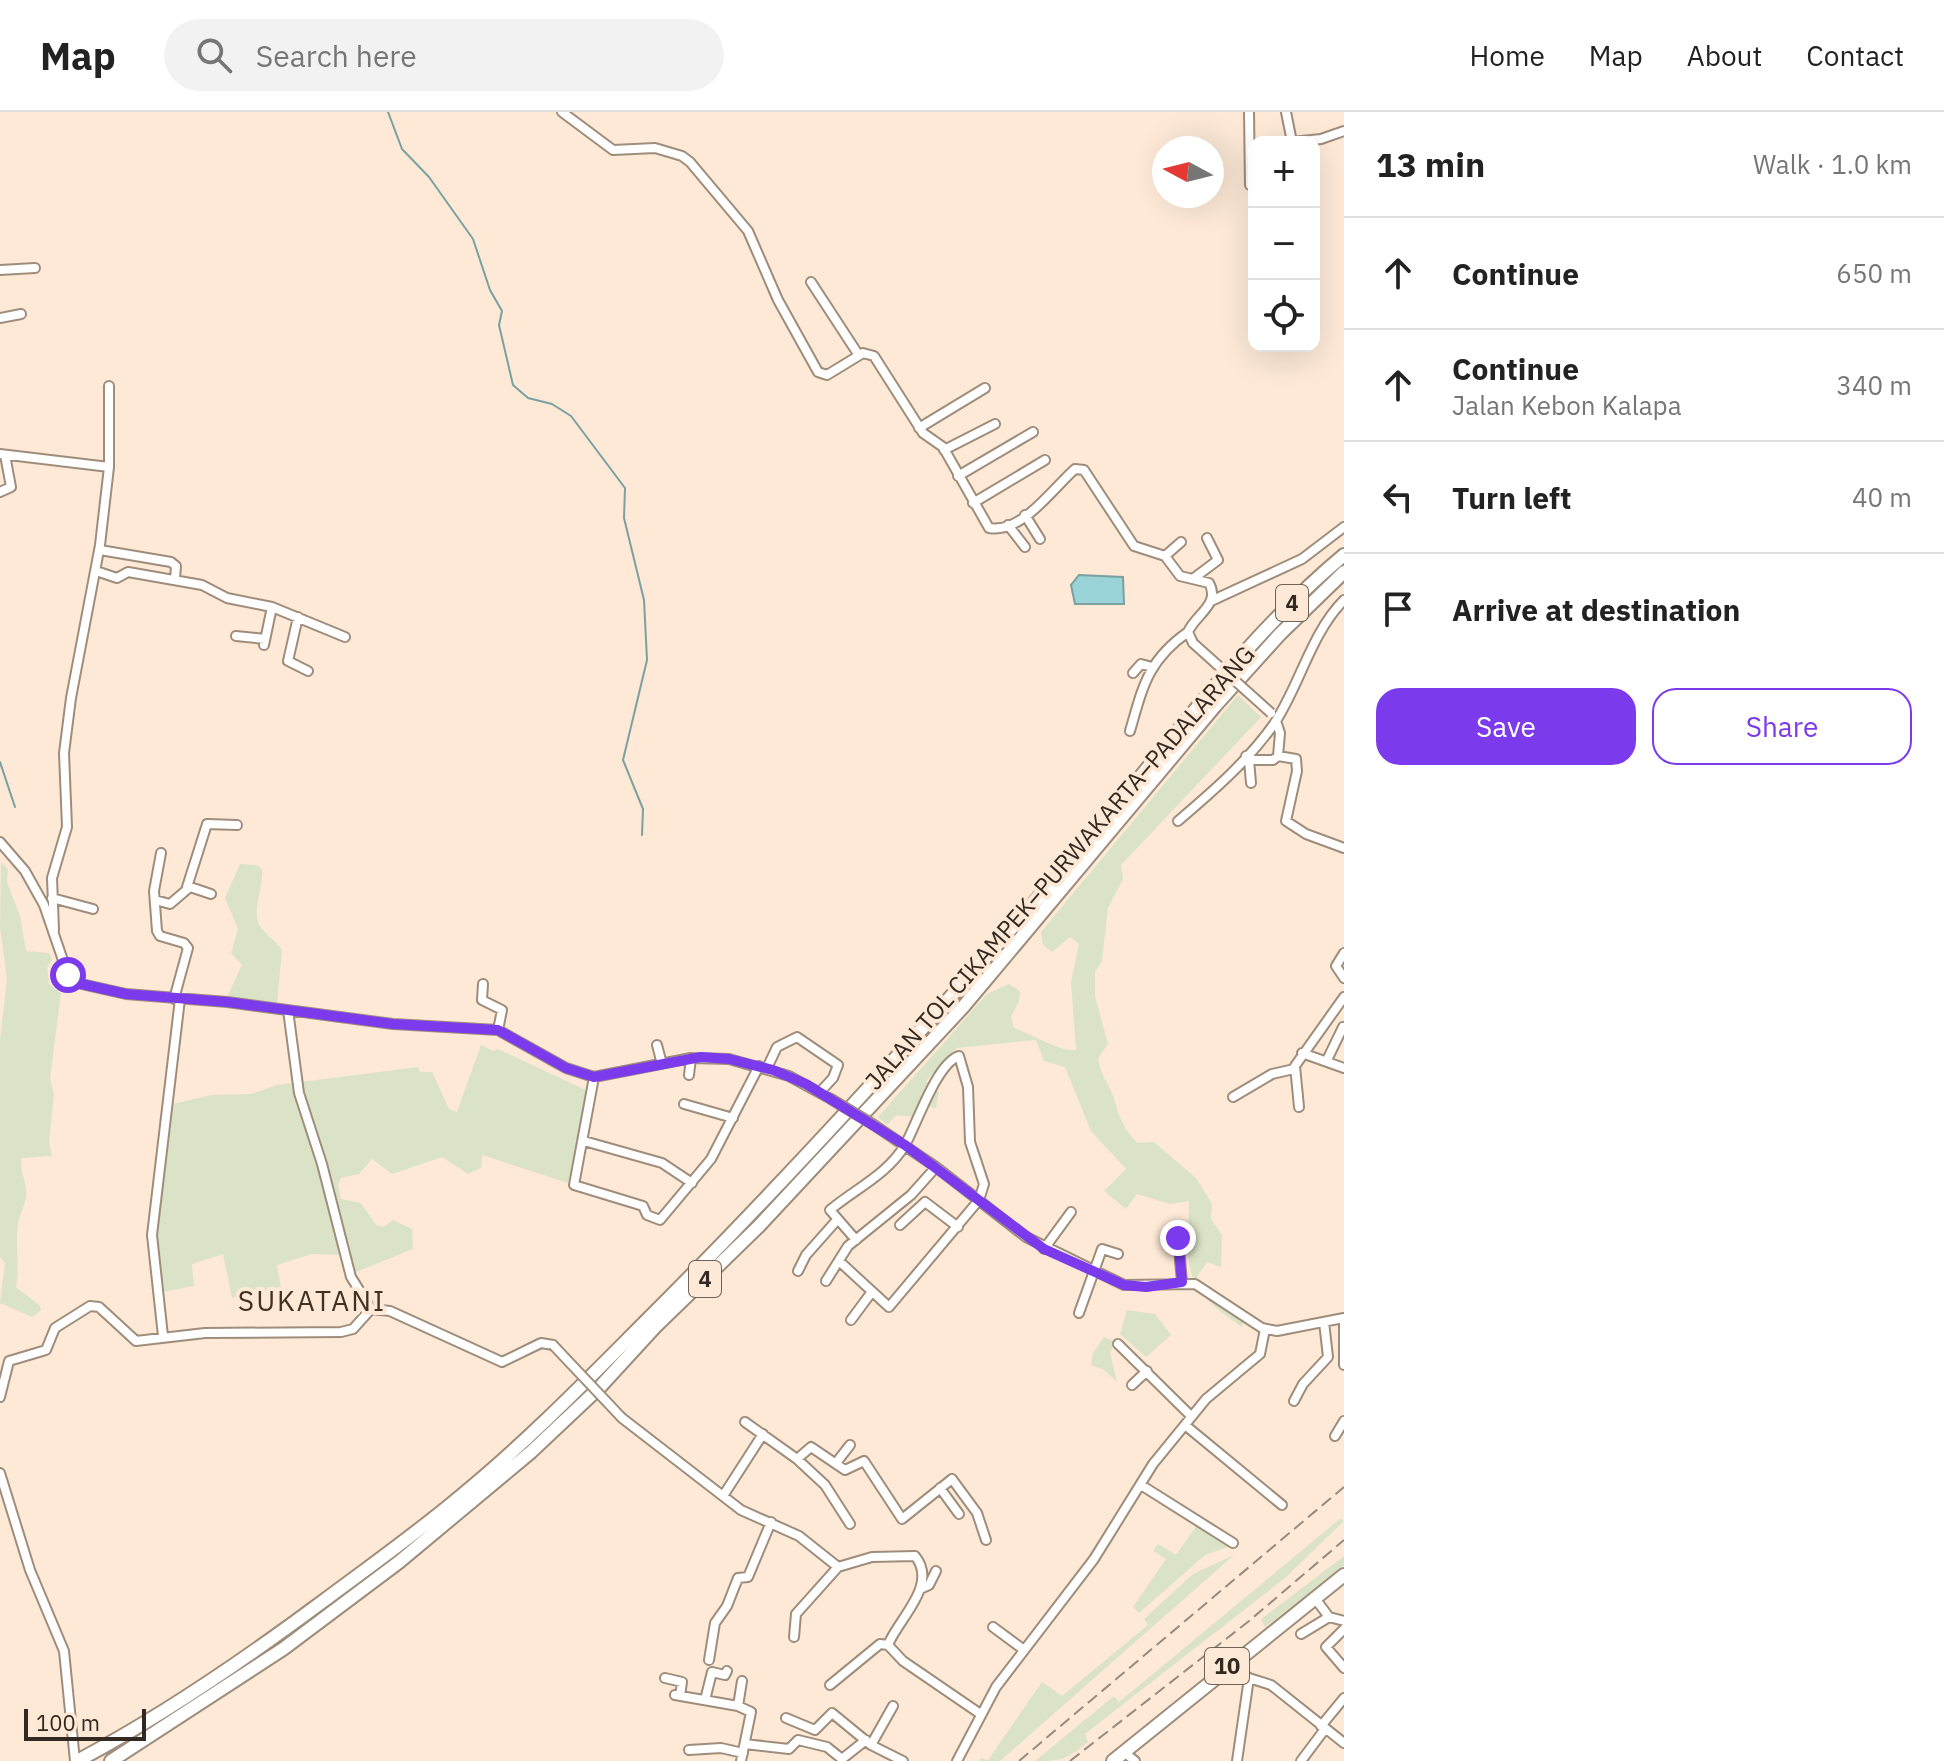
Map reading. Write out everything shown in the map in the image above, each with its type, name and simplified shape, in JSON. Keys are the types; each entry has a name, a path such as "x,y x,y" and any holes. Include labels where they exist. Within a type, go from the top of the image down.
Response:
{"highway":[{"name":"JALAN TOL CIKAMPEK–PURWAKARTA–PADALARANG","path":"76,1761 213,1680 267,1643 463,1495 527,1438 749,1218 835,1126 1066,866 1243,655 1317,577 1344,555"},
{"name":"JALAN TOL CIKAMPEK–PURWAKARTA–PADALARANG","path":"111,1761 283,1649 399,1562 531,1452 599,1388 655,1327 759,1226 963,1007 1215,706 1280,634 1344,572"},
{"name":"10","path":"1118,1757 1314,1596 1344,1575"}],"street":[{"path":"562,112 613,150 655,148 686,158 748,231 778,300 818,372 824,376 832,373 858,354 874,356 919,428 944,450 989,528 1008,525 1025,515 1075,469 1082,469 1130,543 1142,551 1165,556 1180,576 1209,583 1213,593 1211,601 1188,632 1165,647 1145,679 1130,731"},
{"path":"1249,112 1251,136"},
{"path":"1286,112 1291,136"},
{"path":"1320,139 1344,131"},
{"path":"0,270 35,268"},
{"path":"811,282 858,354"},
{"path":"0,318 21,314"},
{"path":"53,930 52,878 67,827 64,753 71,698 100,550 109,467 109,386"},
{"path":"919,428 985,388"},
{"path":"944,450 995,424"},
{"path":"958,476 1033,432"},
{"path":"0,492 9,489 11,484 3,455 109,467"},
{"path":"973,503 1045,460"},
{"path":"1025,515 1040,539"},
{"path":"1008,525 1025,547"},
{"path":"1211,601 1302,559 1344,527"},
{"path":"1193,579 1218,560 1207,538"},
{"path":"1165,556 1181,542"},
{"path":"100,550 171,562 176,566 175,579"},
{"path":"96,571 117,578 128,572 175,579 214,589 232,600 272,607 345,637"},
{"path":"1178,821 1248,758 1275,718 1326,623 1344,600"},
{"path":"236,636 265,642 272,607"},
{"path":"298,617 288,661 308,671"},
{"path":"1188,632 1193,643 1275,718 1280,733 1278,756"},
{"path":"1133,673 1141,664 1152,667"},
{"path":"1248,758 1273,760 1278,756 1293,757 1298,764 1286,821 1344,848"},
{"path":"1248,758 1251,783"},
{"path":"155,900 170,904 187,887 207,824 237,825"},
{"path":"0,842 25,871 53,930 68,975 77,983 177,999 393,1024 498,1030 566,1068 594,1077 691,1058 716,1057 763,1067 820,1092 874,1125 936,1167 1044,1249 1095,1272 1130,1286 1182,1282 1202,1286 1265,1329 1293,1331 1344,1318 1344,1365"},
{"path":"161,853 155,900 160,936 184,943 188,948 177,999 152,1235 163,1336"},
{"path":"187,887 211,894"},
{"path":"52,898 93,909"},
{"path":"1344,953 1336,966 1344,978"},
{"path":"483,984 482,1000 502,1010 498,1030"},
{"path":"1299,1107 1294,1069 1302,1053 1344,997"},
{"path":"288,1010 299,1093 322,1164 351,1277 371,1309"},
{"path":"1327,1019 1344,1027 1327,1060"},
{"path":"594,1077 574,1185 643,1206 647,1215 658,1220 711,1159 777,1047 797,1037 838,1065 833,1078 820,1092"},
{"path":"657,1045 662,1064"},
{"path":"1302,1053 1344,1068"},
{"path":"839,1261 886,1306 892,1306 979,1200 984,1184 970,1142 968,1087 959,1056 940,1078 916,1118 905,1145 884,1171 831,1210 856,1240"},
{"path":"689,1075 691,1058"},
{"path":"1233,1097 1272,1074 1294,1069"},
{"path":"684,1104 733,1118"},
{"path":"584,1141 662,1163 692,1183"},
{"path":"826,1281 856,1240 911,1195 936,1167"},
{"path":"900,1225 925,1202 958,1227"},
{"path":"1044,1249 1071,1212"},
{"path":"798,1271 806,1255 837,1220"},
{"path":"1178,1238 1182,1282"},
{"path":"1079,1313 1102,1249 1118,1254"},
{"path":"851,1320 871,1293"},
{"path":"0,1397 9,1361 46,1350 59,1324 90,1306 99,1307 133,1340 163,1336 341,1332 353,1329 371,1309"},
{"path":"371,1309 390,1311 502,1362 541,1343 553,1345 622,1418 741,1510 799,1536 838,1567"},
{"path":"1294,1401 1303,1384 1328,1357 1324,1322"},
{"path":"957,1761 979,1713 1094,1559 1153,1464 1191,1416 1260,1354 1265,1329"},
{"path":"1118,1344 1191,1416"},
{"path":"1132,1385 1147,1371"},
{"path":"1335,1436 1344,1421"},
{"path":"745,1422 797,1459 825,1485 850,1524"},
{"path":"1185,1425 1282,1505"},
{"path":"723,1496 763,1434"},
{"path":"836,1463 850,1445"},
{"path":"797,1459 811,1447 847,1471 864,1461 902,1519 950,1479 954,1480 979,1516 986,1540"},
{"path":"0,1473 30,1570 64,1651 76,1761"},
{"path":"1141,1485 1233,1543"},
{"path":"940,1488 959,1514"},
{"path":"709,1660 715,1623 727,1606 738,1578 748,1577 771,1522"},
{"path":"794,1637 796,1614 838,1567 872,1557 915,1556 922,1571 920,1589 888,1645"},
{"path":"920,1589 929,1585 936,1571"},
{"path":"1314,1596 1329,1617 1344,1621"},
{"path":"1301,1634 1329,1617"},
{"path":"993,1627 1024,1650"},
{"path":"1344,1629 1326,1647 1344,1668"},
{"path":"830,1685 880,1644 888,1645 903,1661 979,1713"},
{"path":"1230,1664 1249,1678 1271,1685 1344,1743"},
{"path":"705,1700 709,1675 725,1675 727,1671"},
{"path":"665,1678 682,1682 677,1696 738,1706 752,1713 743,1753"},
{"path":"1237,1761 1249,1678"},
{"path":"738,1706 742,1681"},
{"path":"1301,1761 1344,1698"},
{"path":"689,1750 721,1748 743,1753 789,1749 798,1740 827,1747 842,1759 868,1743 893,1706"},
{"path":"786,1718 815,1730 832,1713 868,1743 903,1761"},
{"path":"1118,1757 1135,1761"}],"green space":[{"path":"1238,695 1261,717 1121,865 1123,879 1108,908 1102,961 1095,972 1095,996 1108,1044 1098,1058 1099,1065 1120,1117 1137,1143 1154,1142 1197,1179 1212,1204 1211,1219 1222,1235 1221,1267 1207,1262 1195,1280 1245,1316 1242,1327 1207,1299 1198,1287 1192,1274 1188,1244 1189,1201 1170,1204 1137,1194 1126,1209 1104,1191 1126,1169 1091,1131 1065,1067 1044,1061 1036,1040 957,1048 926,1081 939,1092 936,1108 919,1106 914,1117 896,1115 887,1125 878,1117 987,994 1009,984 1020,991 1019,1002 1011,1016 1014,1028 1054,1046 1076,1050 1071,982 1079,944 1070,937 1052,952 1043,945 1041,932"},
{"path":"1,862 8,869 7,882 20,916 26,951 49,953 52,960 47,967 49,984 61,993 50,1079 54,1094 49,1141 52,1156 22,1158 21,1163 26,1194 18,1225 16,1287 40,1306 41,1310 32,1317 0,1303 5,1263 0,1257 0,1040 7,979 0,928"},
{"path":"240,864 256,865 262,869 258,921 282,950 277,1004 227,997 242,965 231,953 238,929 225,898"},
{"path":"481,1045 493,1051 498,1049 588,1091 568,1183 482,1155 481,1168 468,1174 442,1157 392,1174 372,1159 359,1174 341,1178 338,1185 341,1199 361,1203 376,1225 383,1227 393,1220 412,1229 413,1249 356,1272 347,1271 340,1255 312,1254 277,1265 281,1288 232,1298 223,1254 192,1264 194,1286 162,1292 157,1240 173,1104 211,1095 251,1094 277,1085 418,1067 420,1072 432,1072 449,1109 457,1112"},
{"path":"1127,1310 1155,1314 1171,1335 1146,1357 1120,1334"},
{"path":"1104,1337 1116,1342 1110,1353 1117,1382 1104,1370 1091,1365 1093,1353"},
{"path":"1341,1518 1344,1521 1285,1578 1085,1734 1088,1742 1064,1758 1035,1761 1114,1696 1119,1702"},
{"path":"1197,1525 1234,1545 1205,1555 1139,1613 1133,1607 1166,1559 1153,1551 1158,1544 1176,1555"},
{"path":"1234,1555 1000,1761 979,1761 981,1758 988,1760 1042,1682 1062,1696 1148,1625 1144,1619 1193,1574"},
{"path":"1344,1556 1344,1566 1265,1627 1261,1619"}],"water":[{"path":"1079,575 1123,577 1124,604 1075,604 1071,585"}],"waterway":[{"path":"388,112 402,149 429,177 473,239 490,290 502,311 499,325 513,385 528,398 552,404 571,416 625,488 624,518 644,600 647,660 623,760 643,809 642,835"},
{"path":"0,762 15,807"}],"railway":[{"path":"1019,1761 1344,1487"},
{"path":"1070,1761 1249,1621 1344,1540"}],"district":[{"name":"SUKATANI","path":"312,1301"}],"route":[{"path":"68,975 85,986 126,994 227,1002 350,1020 498,1030 566,1068 594,1077 701,1057 742,1062 773,1070 806,1084 905,1145 1044,1249 1124,1285 1146,1287 1182,1282 1178,1238"}]}
